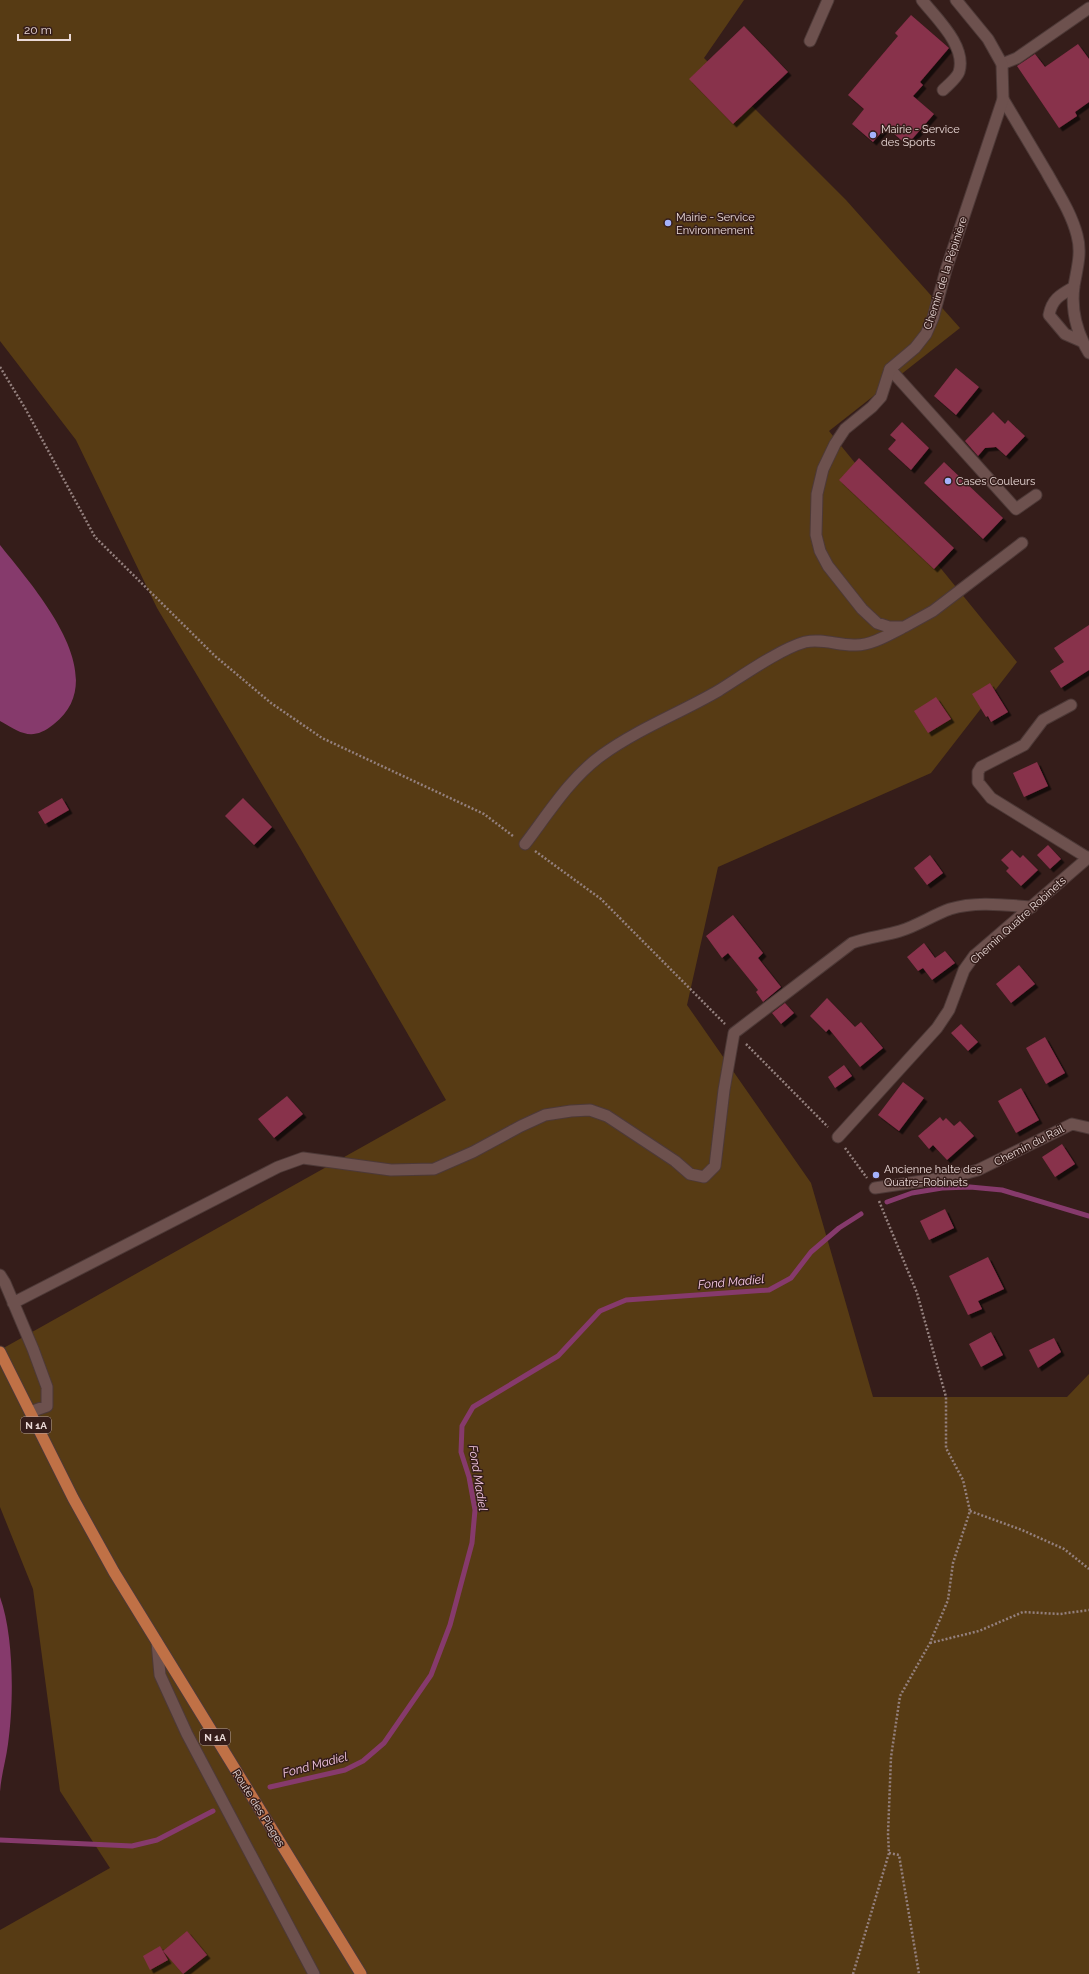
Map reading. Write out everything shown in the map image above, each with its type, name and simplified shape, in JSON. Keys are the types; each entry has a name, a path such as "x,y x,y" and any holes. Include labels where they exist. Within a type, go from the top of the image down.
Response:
{"main road":[{"name":"N 1A","path":"0,1352 30,1412"},
{"name":"Route des Plages","path":"30,1412 73,1498 114,1572 361,1974"}],"street":[{"path":"810,41 828,0"},
{"path":"922,0 954,42 959,53 960,65 958,73 943,90"},
{"name":"Chemin de la Pépinière","path":"890,369 915,348 926,334 933,318 946,270 1003,99 1002,64 988,39 956,0"},
{"path":"1002,64 1017,58 1089,8"},
{"path":"1003,99 1068,208 1078,236 1080,256 1074,287 1076,324 1082,341 1089,353"},
{"path":"1074,287 1059,296 1051,305 1049,315 1065,334 1082,341"},
{"path":"890,369 1016,509 1036,495"},
{"path":"890,369 881,397 872,407 845,429 822,469 816,494 816,535 820,551 828,566 862,609 877,623 889,627 904,627"},
{"path":"525,844 580,774 602,755 643,730 705,698 791,648 806,642 821,640 856,645 872,642 904,627 933,611 1022,543"},
{"path":"1072,705 1043,720 1024,745 981,767 978,772 978,782 992,798 1089,858"},
{"name":"Chemin Quatre Robinets","path":"838,1137 937,1028 949,1010 964,970 974,956 1089,858"},
{"path":"13,1303 278,1167 303,1158 390,1170 434,1169 473,1152 545,1115 590,1110 607,1116 676,1161 690,1174 704,1177 714,1166 724,1090 734,1033 852,943 864,938 899,932 950,909 968,905 984,904 1032,907"},
{"name":"Chemin du Rail","path":"875,1188 956,1176 978,1170 1072,1124 1089,1128"},
{"path":"0,1275 6,1283 47,1387 47,1406 30,1412"},
{"name":"Route des Plages","path":"157,1642 160,1676 187,1734 314,1974"}],"path":[{"path":"0,367 25,408 95,537 215,656 271,704 322,738 484,814 600,899 838,1137 875,1188 887,1224 917,1293 946,1398 946,1448 963,1480 970,1511 953,1563 948,1600 930,1644 900,1696 891,1757 888,1834 889,1853 853,1974"},
{"path":"970,1511 1022,1530 1064,1549 1089,1569"},
{"path":"930,1644 979,1631 1023,1612 1060,1614 1089,1610"},
{"path":"889,1853 899,1855 919,1974"}],"shaded area":[{"path":"0,0 744,0 704,58 846,200 960,328 829,431 1017,662 931,773 718,867 687,1005 811,1183 873,1397 1067,1397 1089,1374 1089,1974 0,1974 0,1930 110,1868 60,1791 33,1589 0,1507 0,1350 446,1100 300,848 157,608 76,440 0,341"},
{"path":"0,545 48,607 62,632 72,657 76,682 71,704 54,724 39,733 27,734 0,721"},
{"path":"0,1597 5,1613 8,1631 12,1669 12,1689 10,1727 0,1792"}],"building":[{"path":"911,15 949,48 920,82 923,85 913,96 934,114 907,145 886,127 873,142 852,124 864,109 848,95 898,36 895,33"},
{"path":"744,26 788,72 733,124 689,79"},
{"path":"1078,44 1089,59 1089,102 1075,112 1077,116 1059,128 1017,66 1035,54 1045,67"},
{"path":"956,368 979,387 956,415 934,396"},
{"path":"993,412 1005,424 1008,420 1025,436 1006,456 996,447 985,448 978,456 965,441"},
{"path":"902,422 929,448 911,470 888,449 896,440 890,435"},
{"path":"859,458 954,548 934,569 839,480"},
{"path":"944,462 1003,518 983,539 924,483"},
{"path":"1089,625 1089,670 1061,688 1050,671 1064,662 1054,648"},
{"path":"990,683 1008,712 991,722 988,716 986,717 972,694"},
{"path":"936,697 951,719 928,733 914,711"},
{"path":"1037,762 1048,786 1024,797 1013,773"},
{"path":"62,798 69,810 45,824 38,812"},
{"path":"243,798 272,827 254,845 225,816"},
{"path":"1048,845 1061,859 1050,869 1037,855"},
{"path":"1012,850 1020,858 1023,855 1038,870 1021,886 1006,871 1009,868 1001,860"},
{"path":"930,855 943,873 927,885 914,868"},
{"path":"733,915 763,953 758,958 781,987 763,1002 756,992 758,990 728,953 722,958 706,936"},
{"path":"924,943 935,958 945,951 955,963 932,980 923,968 918,971 907,957"},
{"path":"1019,965 1035,984 1011,1003 996,984"},
{"path":"827,998 855,1027 861,1022 883,1048 860,1067 829,1029 826,1032 810,1016"},
{"path":"785,1003 794,1013 781,1024 772,1013"},
{"path":"961,1024 978,1042 968,1051 951,1033"},
{"path":"1045,1037 1065,1073 1046,1084 1026,1048"},
{"path":"844,1065 852,1076 835,1088 828,1077"},
{"path":"903,1082 924,1098 899,1131 878,1115"},
{"path":"1021,1088 1039,1120 1016,1133 998,1101"},
{"path":"287,1096 303,1114 274,1138 258,1119"},
{"path":"940,1117 943,1121 946,1118 954,1126 960,1121 974,1136 947,1160 933,1145 929,1149 918,1136"},
{"path":"1062,1144 1075,1164 1055,1177 1042,1157"},
{"path":"945,1209 954,1228 929,1240 920,1221"},
{"path":"988,1257 1004,1289 978,1301 982,1309 968,1315 949,1276"},
{"path":"991,1332 1003,1355 981,1367 969,1344"},
{"path":"1054,1338 1061,1352 1038,1368 1029,1350"},
{"path":"187,1931 207,1955 183,1974 163,1951"},
{"path":"160,1946 168,1960 150,1970 143,1956"}],"waterway":[{"name":"Fond Madiel","path":"887,1202 912,1193 942,1188 970,1187 1002,1190 1089,1216"},
{"name":"Fond Madiel","path":"270,1787 345,1770 363,1761 384,1743 431,1675 450,1625 472,1543 475,1510 469,1477 461,1452 462,1426 473,1407 558,1356 600,1311 626,1300 769,1290 791,1278 811,1252 839,1228 861,1214"},
{"name":"Fond Madiel","path":"0,1840 132,1846 157,1840 213,1811"}],"place":[{"name":"Mairie - Service des Sports","path":"873,135"},
{"name":"Mairie - Service Environnement","path":"668,223"},
{"name":"Cases Couleurs","path":"948,481"},
{"name":"Ancienne halte des Quatre-Robinets","path":"876,1175"}]}
